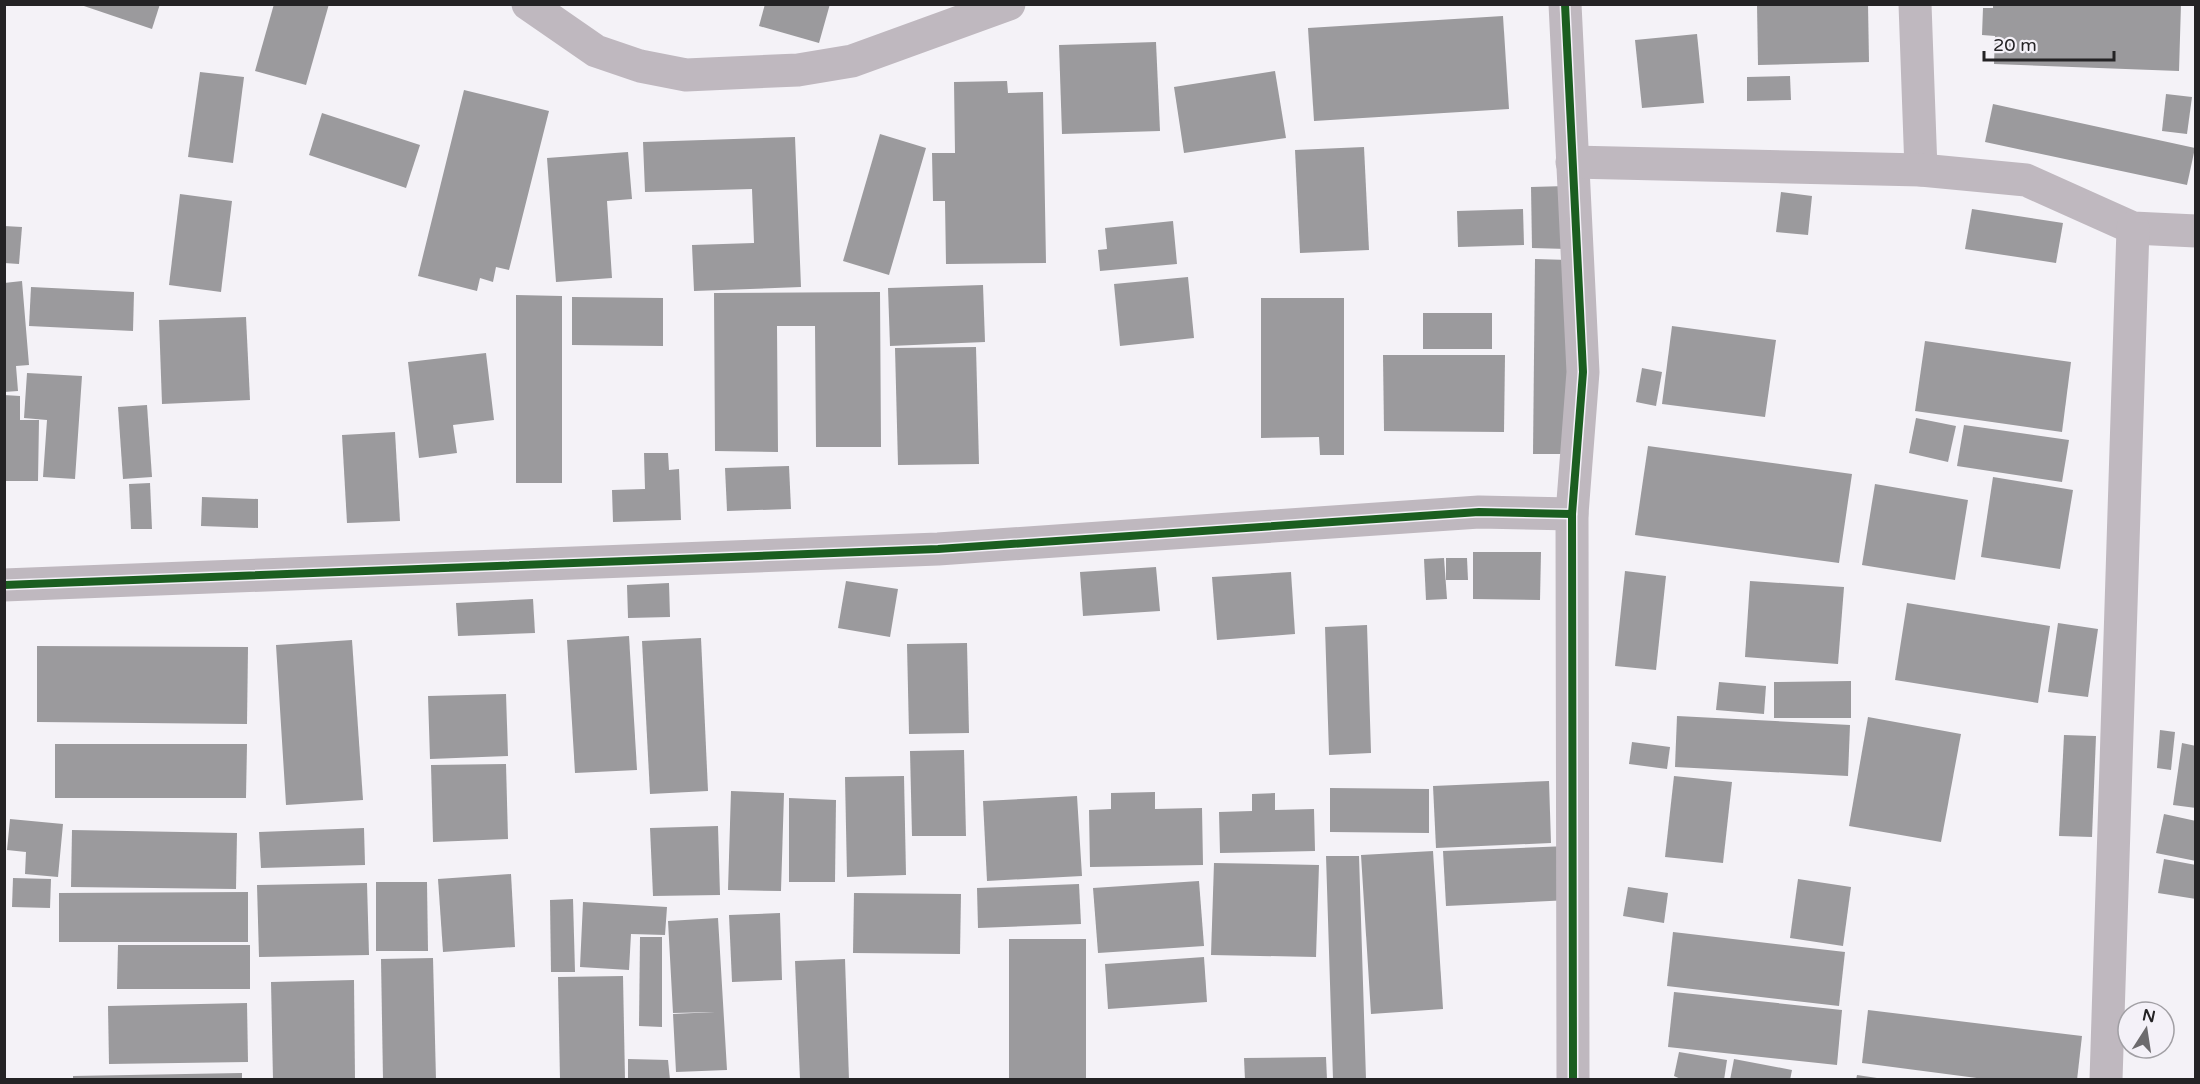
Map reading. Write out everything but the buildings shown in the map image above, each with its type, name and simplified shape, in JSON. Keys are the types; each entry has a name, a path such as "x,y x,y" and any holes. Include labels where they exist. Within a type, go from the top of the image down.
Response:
{"street":[{"path":"528,4 596,51 640,66 686,75 798,70 852,61 1009,4"},
{"path":"1565,4 1583,372 1572,514 1573,1080"},
{"path":"1916,4 1921,170"},
{"path":"1572,162 1921,170 2026,180 2133,228 2196,231"},
{"path":"2106,1080 2133,228"},
{"path":"4,585 938,549 1479,512 1572,514"}],"cycle path":[{"path":"1565,4 1583,372 1572,514 1573,1080"},
{"path":"4,585 938,549 1479,512 1572,514"}]}
